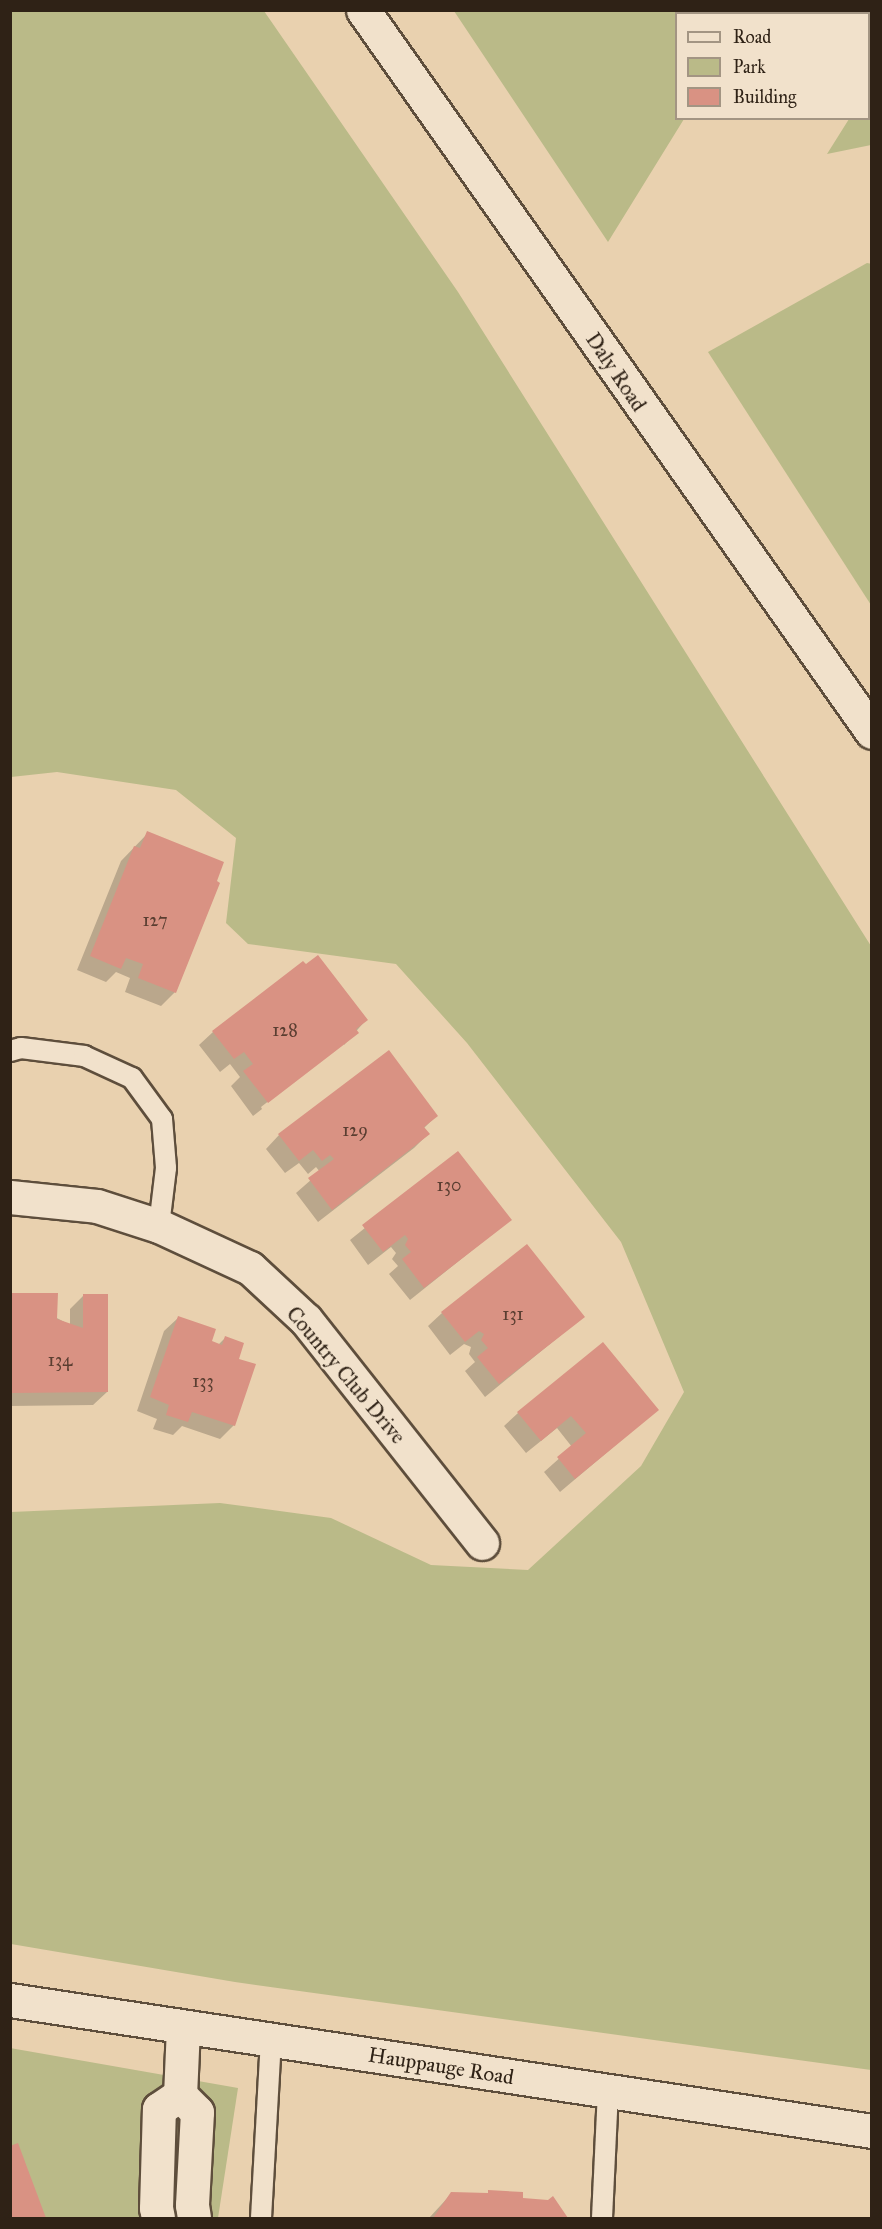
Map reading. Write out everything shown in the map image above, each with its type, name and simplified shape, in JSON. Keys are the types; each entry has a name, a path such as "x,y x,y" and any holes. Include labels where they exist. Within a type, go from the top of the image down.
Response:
{"street":[{"name":"Daly Road","path":"363,10 872,732"},
{"name":"Country Club Drive","path":"10,1197 97,1206 159,1226 250,1268 306,1320 482,1543"},
{"name":"Hauppauge Road","path":"10,2000 872,2132"},
{"path":"183,2026 180,2095 197,2112 192,2205 194,2218"},
{"path":"158,2218 156,2208 159,2109 180,2095"}],"lane":[{"path":"10,1051 21,1048 84,1056 132,1078 162,1119 166,1168 159,1226"},
{"path":"261,2218 271,2040"},
{"path":"602,2218 608,2091"}],"green space":[{"path":"11,10 264,11 458,292 871,946 871,2070 235,1982 11,1944 11,1512 220,1503 331,1518 431,1565 528,1570 641,1466 684,1392 621,1242 467,1043 396,964 248,944 226,923 236,838 176,790 57,772 11,777"},
{"path":"454,11 750,11 675,12 675,120 683,120 608,242"},
{"path":"871,83 871,145 827,154 848,120 870,120"},
{"path":"867,263 872,264 871,605 708,352"},
{"path":"10,2048 238,2088 218,2218 11,2218"}],"building":[{"path":"147,831 224,862 217,881 220,883 176,993 138,978 143,964 126,958 121,969 90,956 134,846 140,848"},
{"path":"318,955 368,1020 356,1029 359,1033 268,1103 243,1071 253,1064 244,1052 234,1059 212,1031 303,961 306,964"},
{"path":"389,1050 438,1116 424,1127 430,1134 332,1210 308,1178 334,1159 330,1155 322,1161 313,1150 299,1161 278,1134"},
{"path":"458,1151 512,1220 424,1288 402,1259 411,1252 405,1245 408,1239 405,1235 383,1252 362,1225"},
{"path":"527,1244 585,1317 499,1384 477,1357 488,1348 481,1340 484,1334 479,1331 465,1342 441,1312"},
{"path":"11,1293 58,1293 57,1319 83,1328 83,1294 108,1294 108,1392 11,1393"},
{"path":"178,1316 216,1329 212,1341 222,1345 225,1336 244,1343 239,1359 256,1364 235,1426 192,1412 188,1422 166,1415 169,1405 150,1397"},
{"path":"603,1342 659,1410 575,1479 557,1457 586,1433 571,1416 541,1441 517,1412"},
{"path":"18,2143 46,2218 10,2218 10,2146"},
{"path":"488,2190 523,2192 523,2198 548,2200 553,2196 568,2218 433,2218 451,2192 488,2193"}]}
